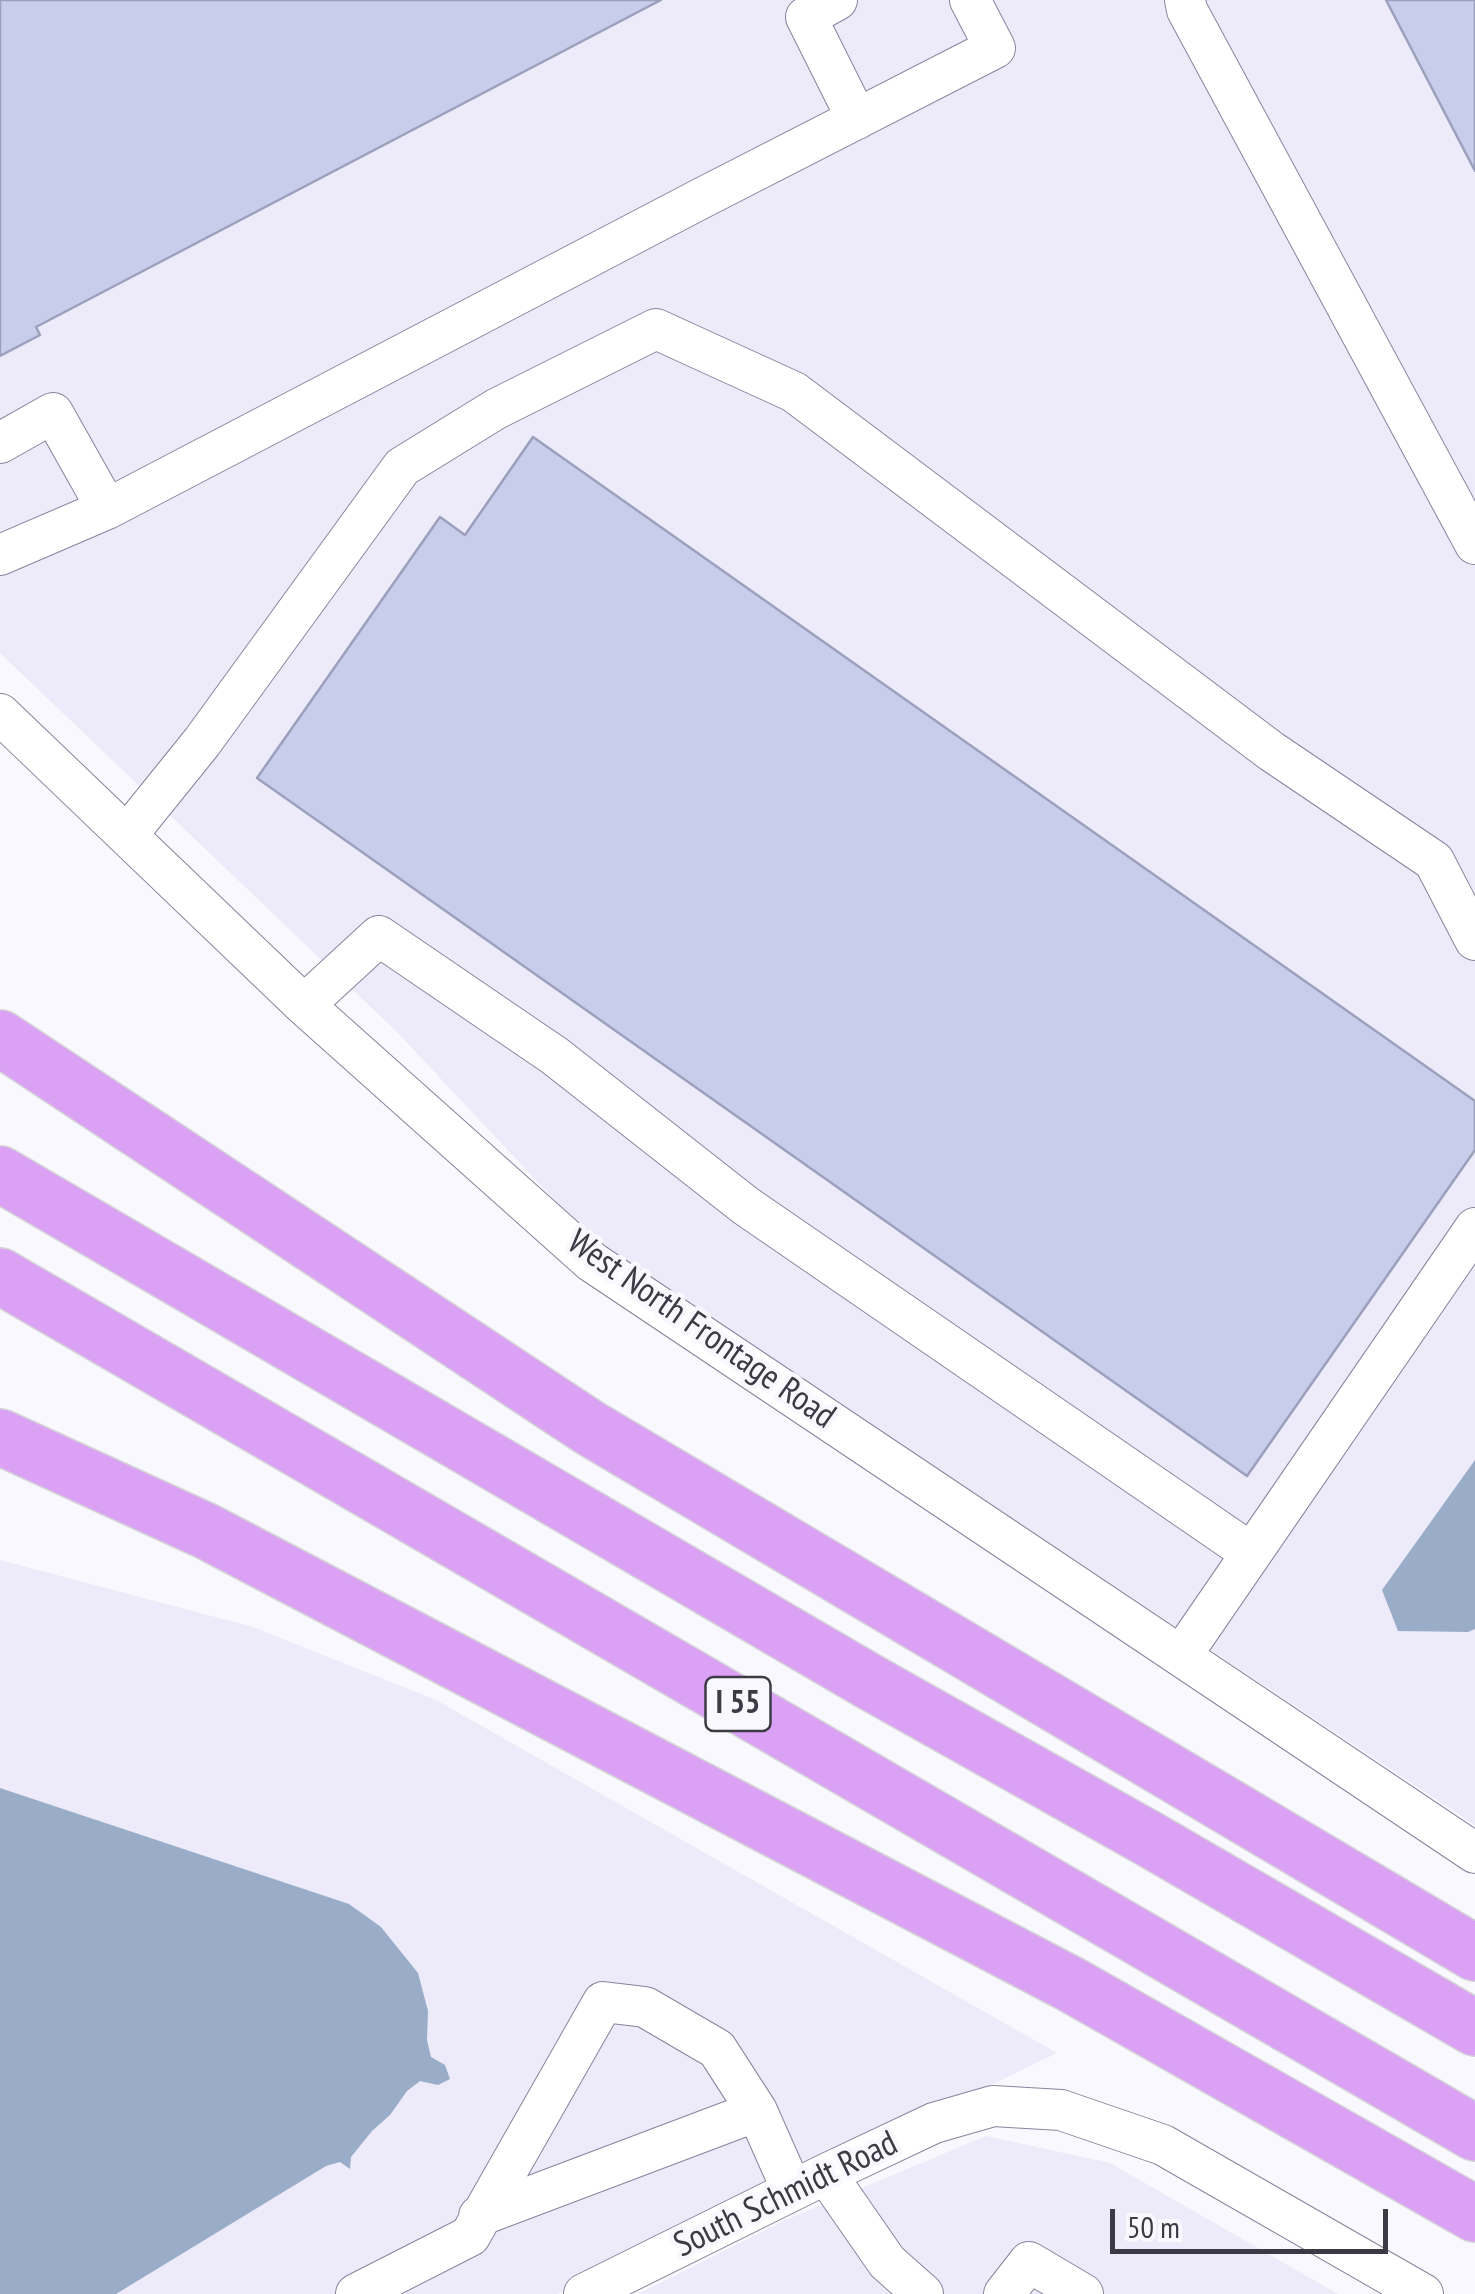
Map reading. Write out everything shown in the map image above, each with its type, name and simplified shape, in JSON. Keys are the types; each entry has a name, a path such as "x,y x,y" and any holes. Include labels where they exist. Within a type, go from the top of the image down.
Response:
{"highway":[{"path":"0,1038 590,1428 1475,1953"},
{"name":"I 55","path":"0,1174 870,1682 1135,1830 1475,2028"},
{"name":"I 55","path":"0,1276 1475,2133"},
{"path":"0,1437 206,1531 1054,1976 1475,2214"}],"street":[{"path":"837,0 806,17 857,119"},
{"path":"0,555 107,509 995,48 970,0"},
{"path":"1186,0 1475,544"},
{"path":"127,835 202,742 402,467 496,409 656,330 794,392 1271,752 1434,861 1475,940"},
{"path":"0,442 53,413 107,509"},
{"name":"West North Frontage Road","path":"0,714 304,1004 592,1262 1475,1854"},
{"path":"304,1004 379,936 555,1056 746,1206 1252,1553"},
{"path":"1181,1656 1475,1228"},
{"path":"356,2294 470,2236 603,2002 645,2007 718,2049 809,2182 923,2294"},
{"name":"South Schmidt Road","path":"584,2294 934,2123 993,2106 1061,2110 1163,2145 1423,2294"},
{"path":"479,2216 757,2111"},
{"path":"1004,2294 1029,2262 1083,2294"}],"shaded area":[{"path":"0,0 1475,0 1475,1825 592,1240 397,1032 0,653"},
{"path":"0,1560 253,1627 436,1700 1057,2053 557,2294 0,2294"},
{"path":"986,2136 1110,2163 1338,2294 638,2294 788,2219"}],"water":[{"path":"1475,1460 1475,1629 1398,1631 1382,1590"},
{"path":"0,1788 349,1904 381,1927 418,1973 428,2011 431,2057 445,2065 450,2079 438,2085 420,2081 407,2091 351,2157 350,2169 340,2162 326,2166 116,2294 0,2294"}],"building":[{"path":"0,0 661,0 36,327 40,335 0,356"},
{"path":"1386,0 1475,0 1475,171"},
{"path":"533,437 1475,1101 1475,1150 1247,1476 257,778 440,517 465,535"}]}
